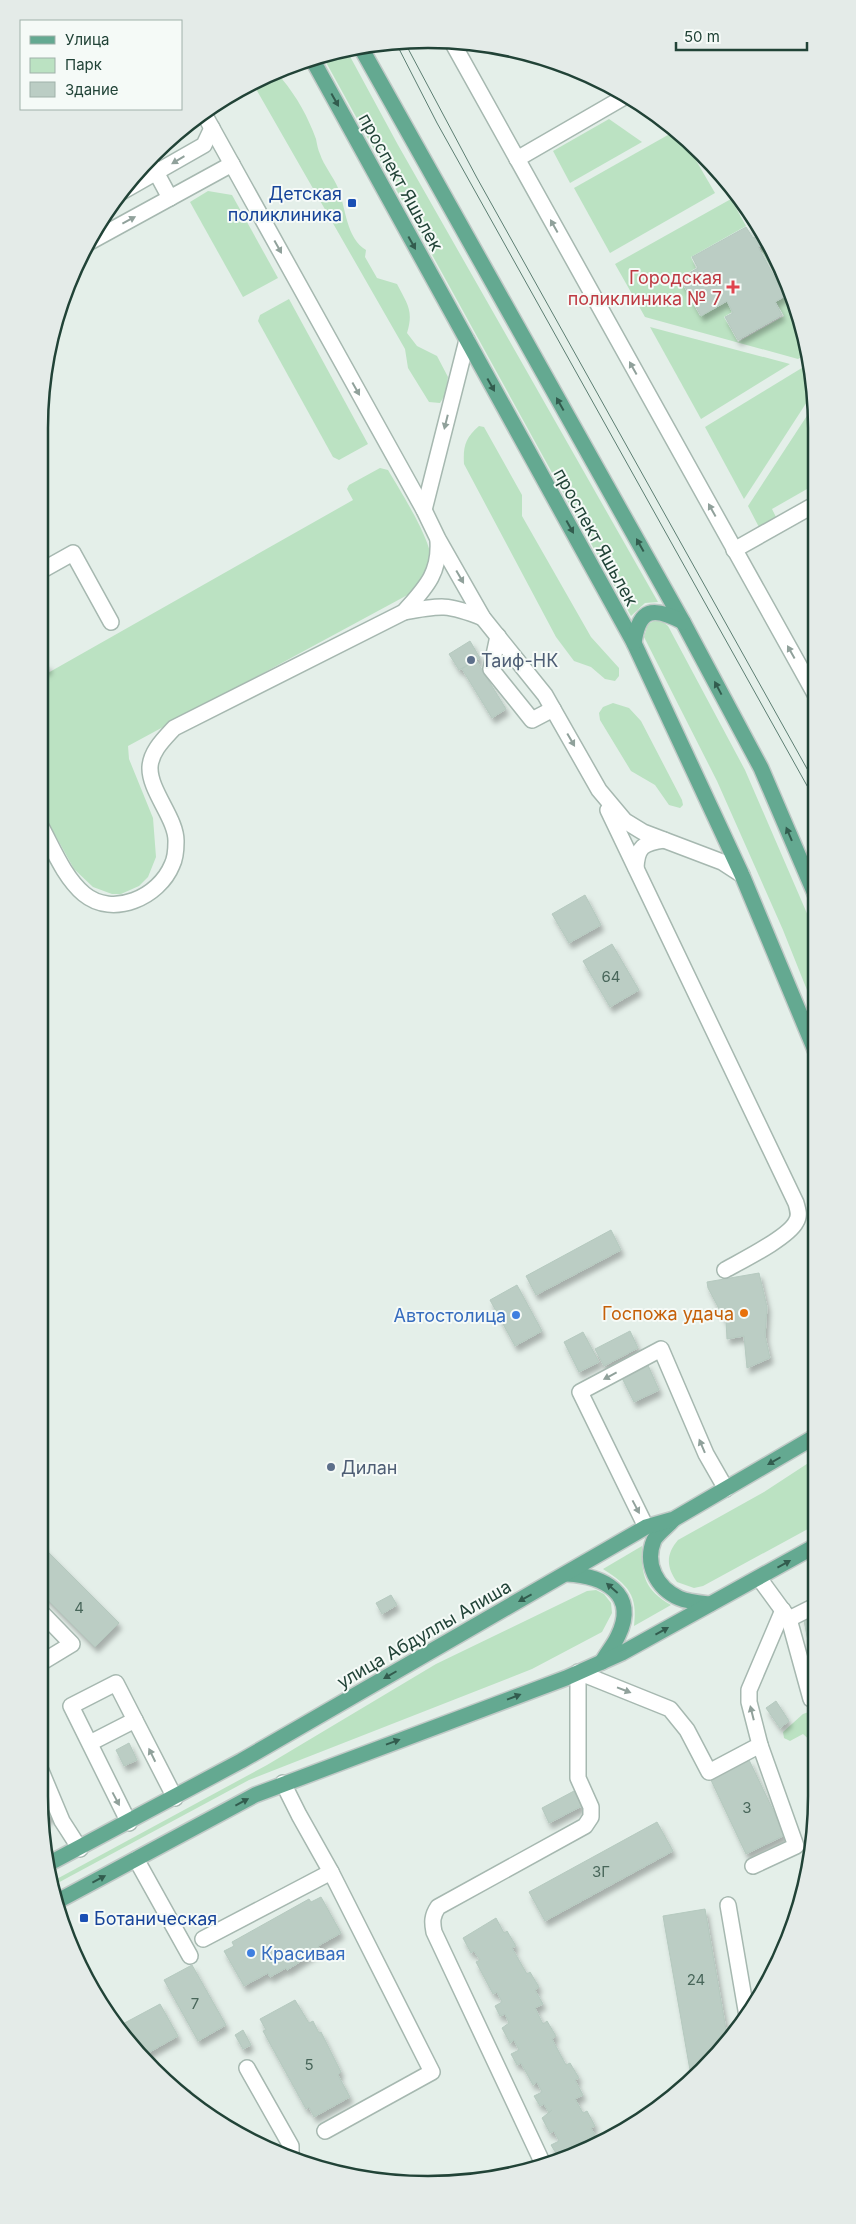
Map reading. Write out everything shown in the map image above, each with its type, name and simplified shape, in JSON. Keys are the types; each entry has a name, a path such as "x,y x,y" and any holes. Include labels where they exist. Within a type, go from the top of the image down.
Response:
{"main road":[{"name":"проспект Яшьлек","path":"364,53 683,622 761,768 808,878"},
{"name":"проспект Яшьлек","path":"315,65 634,643 742,875 808,1031"},
{"path":"634,643 636,626 642,618 653,612 668,614 683,622"},
{"name":"улица Абдуллы Алиша","path":"54,1862 175,1798 646,1527 674,1519 808,1441"},
{"path":"674,1519 655,1539 651,1555 652,1569 657,1580 666,1591 681,1599 710,1604"},
{"path":"62,1899 255,1795 283,1782 578,1672 622,1653 808,1550"},
{"path":"567,1574 585,1575 602,1581 616,1591 624,1604 624,1618 619,1635 602,1662"}],"street":[{"path":"456,48 808,682"},
{"path":"516,159 620,99"},
{"path":"207,119 424,510 438,540 483,618 545,695 599,790 796,1203 799,1215 796,1224 766,1248 725,1270"},
{"path":"170,198 153,166 204,145 212,128"},
{"path":"99,237 232,164"},
{"path":"424,510 467,340"},
{"path":"734,550 808,508"},
{"path":"404,612 429,583 436,570 439,554 438,540"},
{"path":"48,567 73,553 111,622"},
{"path":"48,839 72,882 85,895 99,903 120,904 140,899 158,886 173,865 176,840 168,814 155,789 150,766 158,745 174,728 404,612 444,605 460,608 483,618"},
{"path":"498,636 491,669 532,720 553,709"},
{"path":"599,790 625,821 643,832 722,862 742,875"},
{"path":"636,868 637,856 642,846 650,842 665,840"},
{"path":"646,1527 580,1392 661,1349 706,1454 726,1488"},
{"path":"759,1578 786,1614 808,1693"},
{"path":"753,1866 796,1846 760,1745 749,1702 749,1690 786,1614 808,1608"},
{"path":"48,1619 72,1644 48,1659"},
{"path":"541,2159 438,1941 432,1923 438,1907 585,1826 591,1817 591,1807 578,1778 578,1672 670,1709 687,1730 709,1772 760,1745"},
{"path":"129,1823 72,1706 116,1684 175,1798"},
{"path":"90,1743 135,1720"},
{"path":"283,1782 331,1872 432,2072 326,2131"},
{"path":"48,1788 62,1821 80,1849"},
{"path":"136,1859 190,1956"},
{"path":"203,1939 331,1872"},
{"path":"728,1905 745,2005"},
{"path":"247,2068 290,2146 291,2151"}],"green space":[{"path":"350,56 398,145 658,602 645,603 631,616 326,61"},
{"path":"276,79 282,79 306,115 318,149 338,188 354,238 366,250 365,257 377,278 397,284 410,313 407,333 417,346 437,356 448,377 445,395 440,403 429,402 408,368 405,349 256,89"},
{"path":"609,119 642,142 570,183 553,151"},
{"path":"670,134 693,155 715,193 610,253 574,188"},
{"path":"208,191 232,195 278,278 243,297 190,202"},
{"path":"731,199 746,226 691,257 696,268 679,278 700,316 727,302 732,312 724,317 738,342 784,316 776,302 785,297 796,330 802,357 798,359 645,317 615,264"},
{"path":"762,247 781,286 760,248"},
{"path":"289,299 368,444 339,460 333,457 258,321 260,315"},
{"path":"650,327 790,364 701,419"},
{"path":"803,367 808,401 744,499 705,427"},
{"path":"808,414 808,488 772,509 778,521 761,531 748,506"},
{"path":"479,426 484,427 522,495 522,516 591,637 619,668 619,676 615,681 605,679 591,667 574,661 556,637 464,464 466,443"},
{"path":"380,468 388,470 415,516 427,543 431,563 424,579 413,592 128,746 129,759 153,818 156,857 148,877 139,886 121,894 112,894 93,887 74,869 48,822 48,673 353,500 347,489 349,485"},
{"path":"654,621 662,621 668,626 745,770 808,916 808,992 783,930 717,781 644,637 648,624"},
{"path":"613,703 629,708 641,721 682,800 683,805 680,808 669,805 655,785 631,771 600,720 599,713 603,707"},
{"path":"808,1463 808,1529 703,1586 694,1588 677,1582 669,1566 669,1561 671,1550 678,1540 764,1492"},
{"path":"642,1546 642,1566 646,1581 655,1594 671,1605 634,1626 633,1599 619,1580 603,1569"},
{"path":"596,1590 604,1594 611,1603 612,1613 602,1632 532,1669 249,1780 58,1883 57,1879 267,1765 436,1664 587,1591"},
{"path":"808,1712 808,1738 803,1734 790,1741 784,1738 783,1732 803,1714"}],"building":[{"name":"Городская поликлиника № 7","path":"746,227 753,238 757,236 758,238 762,245 758,247 784,294 785,296 775,302 782,315 738,340 725,317 733,313 727,301 701,316 680,278 698,268 692,257"},
{"path":"470,641 480,658 459,670 449,654"},
{"path":"476,660 506,709 492,718 462,669"},
{"path":"585,895 601,925 569,943 552,914"},
{"path":"612,944 639,990 610,1007 583,961"},
{"path":"611,1230 621,1250 536,1295 526,1276"},
{"path":"759,1273 767,1307 765,1336 770,1358 747,1368 744,1336 727,1339 726,1322 708,1288 707,1282"},
{"path":"517,1285 542,1331 515,1346 490,1300"},
{"path":"630,1331 638,1348 604,1366 595,1349"},
{"path":"583,1332 599,1362 579,1372 564,1342"},
{"path":"647,1363 659,1390 634,1402 621,1376"},
{"path":"48,1552 119,1623 95,1647 48,1600"},
{"path":"391,1595 397,1605 382,1614 376,1603"},
{"path":"808,1614 808,1642 803,1615"},
{"path":"776,1701 789,1721 780,1728 766,1708"},
{"path":"129,1743 137,1760 124,1766 116,1750"},
{"path":"749,1760 785,1835 746,1854 710,1778"},
{"path":"574,1791 582,1806 549,1823 542,1808"},
{"path":"48,1805 53,1815 48,1818"},
{"path":"657,1822 673,1851 545,1921 529,1892"},
{"path":"321,1897 341,1933 318,1946 320,1949 287,1970 286,1968 270,1977 268,1973 244,1986 224,1951 234,1946 232,1942 309,1899 311,1902"},
{"path":"705,1909 726,2032 690,2071 663,1916"},
{"path":"496,1918 504,1933 507,1931 516,1946 512,1948 527,1974 530,1972 539,1987 535,1990 543,2004 535,2008 543,2024 547,2021 556,2036 552,2039 566,2065 570,2063 579,2078 575,2080 583,2095 575,2099 583,2113 587,2111 595,2126 591,2128 596,2137 574,2148 556,2154 551,2145 559,2141 554,2131 550,2133 542,2118 549,2113 544,2104 540,2106 534,2096 542,2092 537,2082 533,2085 521,2063 517,2065 511,2054 519,2050 514,2040 510,2043 502,2028 509,2023 505,2014 500,2016 495,2006 502,2002 497,1992 493,1994 476,1962 480,1960 474,1951 471,1953 463,1938"},
{"path":"192,1965 226,2025 198,2041 164,1980"},
{"path":"295,2000 309,2023 313,2021 319,2033 321,2032 341,2072 338,2075 350,2097 314,2117 309,2107 306,2109 263,2031 266,2030 260,2019"},
{"path":"160,2004 178,2036 148,2053 123,2024"},
{"path":"243,2030 251,2045 243,2049 235,2035"}],"tram line":[{"path":"399,48 437,123 808,787"},
{"path":"408,48 477,178 808,770"}],"place":[{"name":"Детская поликлиника","path":"352,203"},
{"name":"Городская поликлиника № 7","path":"733,287"},
{"name":"Таиф-НК","path":"471,660"},
{"name":"Госпожа удача","path":"744,1313"},
{"name":"Автостолица","path":"516,1315"},
{"name":"Дилан","path":"331,1467"},
{"name":"Ботаническая","path":"84,1918"},
{"name":"Красивая","path":"251,1953"}]}
